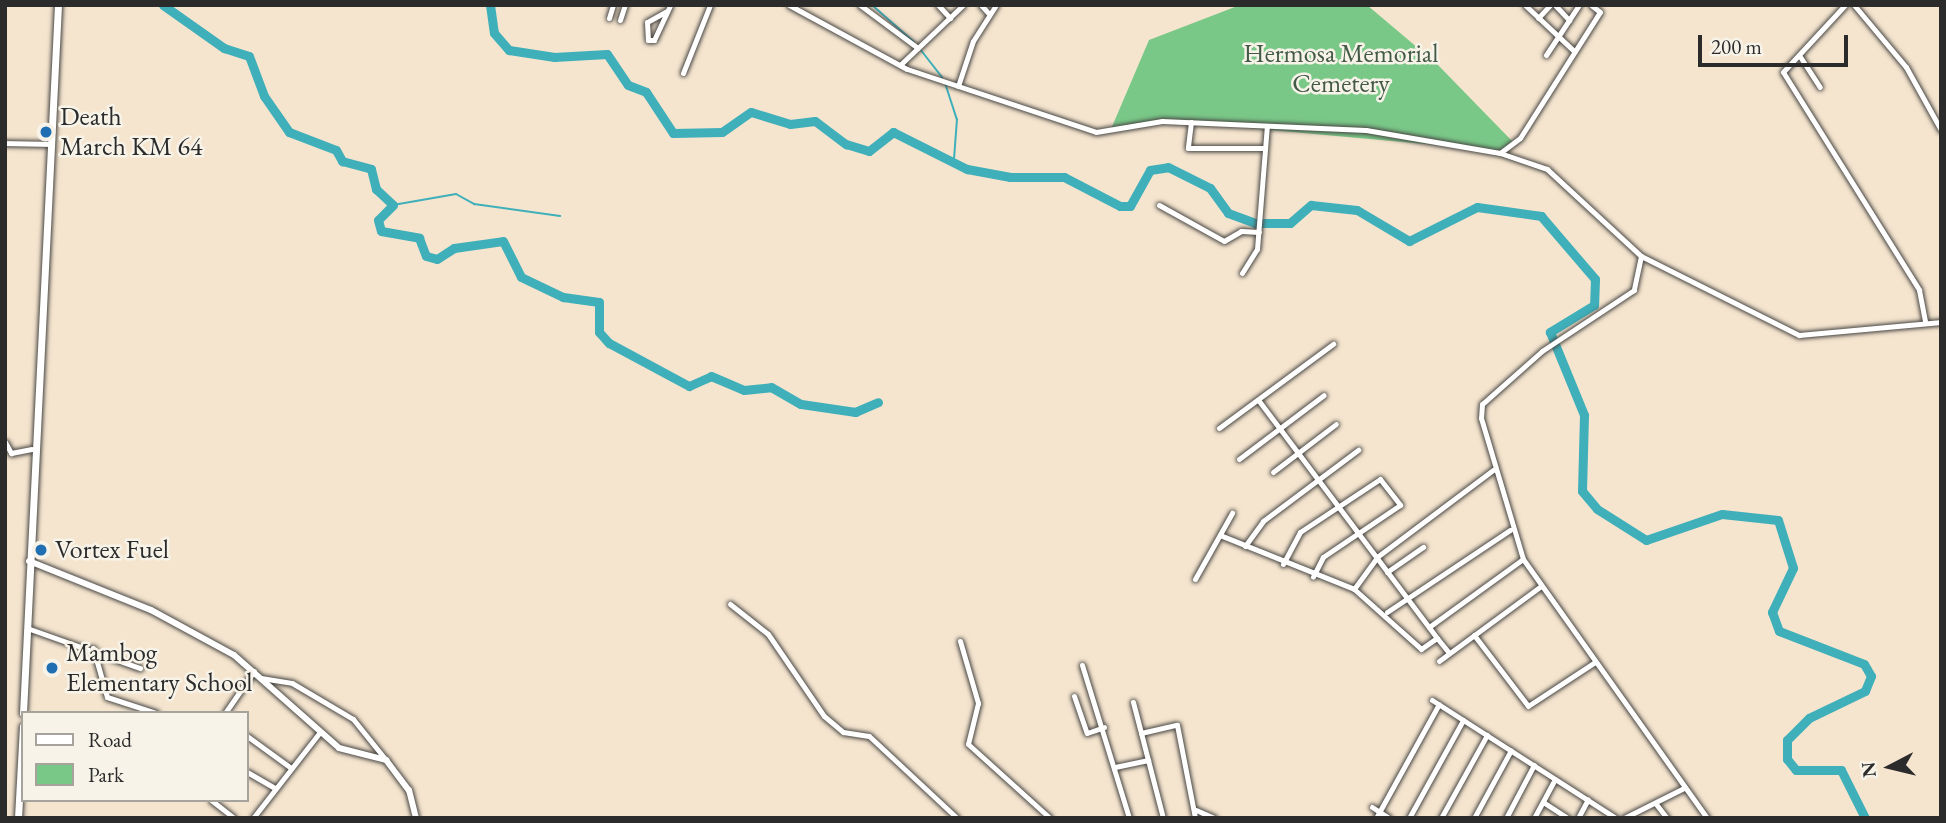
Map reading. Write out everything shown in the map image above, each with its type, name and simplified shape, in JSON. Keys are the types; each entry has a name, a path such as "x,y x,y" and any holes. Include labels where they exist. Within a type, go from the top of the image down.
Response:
{"main road":[{"path":"23,711 32,449 58,5"},
{"path":"18,818 21,763"}],"street":[{"path":"609,18 613,5"},
{"path":"620,20 625,5"},
{"path":"683,73 710,5"},
{"path":"789,5 900,65 1096,132 1191,122 1412,135 1500,153 1547,169 1641,257 1799,335 1925,321 1941,322"},
{"path":"860,5 918,48"},
{"path":"938,5 950,18"},
{"path":"900,65 963,5"},
{"path":"981,5 989,14"},
{"path":"958,86 989,14 996,5"},
{"path":"1525,5 1574,51"},
{"path":"1538,18 1553,5 1569,20"},
{"path":"1546,55 1579,5"},
{"path":"1500,153 1520,138 1600,12 1591,5"},
{"path":"1845,5 1783,72 1919,290 1925,321"},
{"path":"1854,5 1906,67 1941,130"},
{"path":"668,8 654,40 648,40 646,22 668,8"},
{"path":"1799,55 1820,87"},
{"path":"1191,122 1188,148 1264,148"},
{"path":"1242,273 1257,249 1267,126"},
{"path":"5,143 50,144"},
{"path":"1159,205 1224,241 1241,231 1259,229"},
{"path":"1641,257 1634,290 1542,351 1482,404 1493,470 1510,530 1523,559 1707,818"},
{"path":"1219,428 1333,344"},
{"path":"1239,459 1324,395"},
{"path":"1258,400 1449,653"},
{"path":"1273,472 1336,424"},
{"path":"5,442 8,454 32,449"},
{"path":"1245,546 1263,521 1320,482 1358,450"},
{"path":"1354,589 1377,557 1493,470"},
{"path":"1283,564 1300,532 1380,479 1400,505 1323,556 1313,577"},
{"path":"1195,579 1232,513"},
{"path":"1387,612 1510,530"},
{"path":"1220,535 1313,577 1354,589 1387,612 1421,649 1437,638"},
{"path":"1387,572 1423,547"},
{"path":"1429,627 1523,559"},
{"path":"29,561 151,610 254,671 320,732 356,757 386,760"},
{"path":"1439,661 1541,586"},
{"path":"730,604 768,634 824,716 843,732 869,736 957,818"},
{"path":"27,628 93,648 140,668"},
{"path":"1475,635 1528,706 1595,662"},
{"path":"960,641 978,703 968,744 1049,818"},
{"path":"93,648 107,696 150,711"},
{"path":"1082,664 1104,727 1129,818"},
{"path":"226,711 254,671"},
{"path":"261,678 292,683 353,719 409,790 416,818"},
{"path":"1074,696 1087,733 1104,727"},
{"path":"1432,700 1588,799 1607,815 1616,818"},
{"path":"1133,702 1163,818"},
{"path":"1378,815 1439,704"},
{"path":"1409,818 1463,720"},
{"path":"1141,733 1177,725 1196,810 1195,818"},
{"path":"253,818 320,732"},
{"path":"1441,818 1487,735"},
{"path":"248,737 291,768"},
{"path":"1474,818 1511,750"},
{"path":"1115,767 1148,760"},
{"path":"1506,818 1535,765"},
{"path":"248,773 275,788"},
{"path":"1534,818 1555,779"},
{"path":"1624,818 1684,788"},
{"path":"1578,818 1588,799"},
{"path":"214,802 234,818"},
{"path":"1543,802 1568,818"},
{"path":"1656,804 1667,818"},
{"path":"1372,807 1378,815 1390,818"},
{"path":"1638,818 1643,808"},
{"path":"1196,810 1214,818"}],"green space":[{"name":"Hermosa Memorial Cemetery","path":"1240,5 1367,5 1438,65 1513,142 1502,151 1161,120 1111,129 1149,40"}],"waterway":[{"path":"163,5 224,48 249,56 264,96 289,132 336,150 342,161 371,169 376,189 393,205 378,220 381,231 419,238 426,256 437,259 454,248 503,241 521,277 563,297 599,302 599,332 609,343 689,386 711,376 744,390 771,387 801,404 855,412 878,402"},
{"path":"490,5 494,33 509,50 554,57 607,54 628,85 646,92 673,133 722,132 751,112 790,124 815,121 846,144 869,151 893,132 967,169 1010,177 1064,177 1120,206 1130,206 1150,170 1168,167 1210,188 1228,213 1255,223 1290,223 1311,205 1357,210 1409,241 1477,207 1541,216 1595,279 1594,305 1550,332 1584,415 1582,491 1597,509 1646,540 1722,514 1778,520 1793,568 1772,612 1779,631 1864,664 1871,676 1865,691 1809,718 1787,740 1787,759 1796,770 1841,770 1865,818"},
{"path":"872,5 914,42"},
{"path":"920,49 942,77"},
{"path":"945,83 957,119 954,159"},
{"path":"393,205 456,194 474,204 560,216"}],"place":[{"name":"Death March KM 64","path":"46,132"},
{"name":"Vortex Fuel","path":"41,550"},
{"name":"Mambog Elementary School","path":"52,668"}]}
